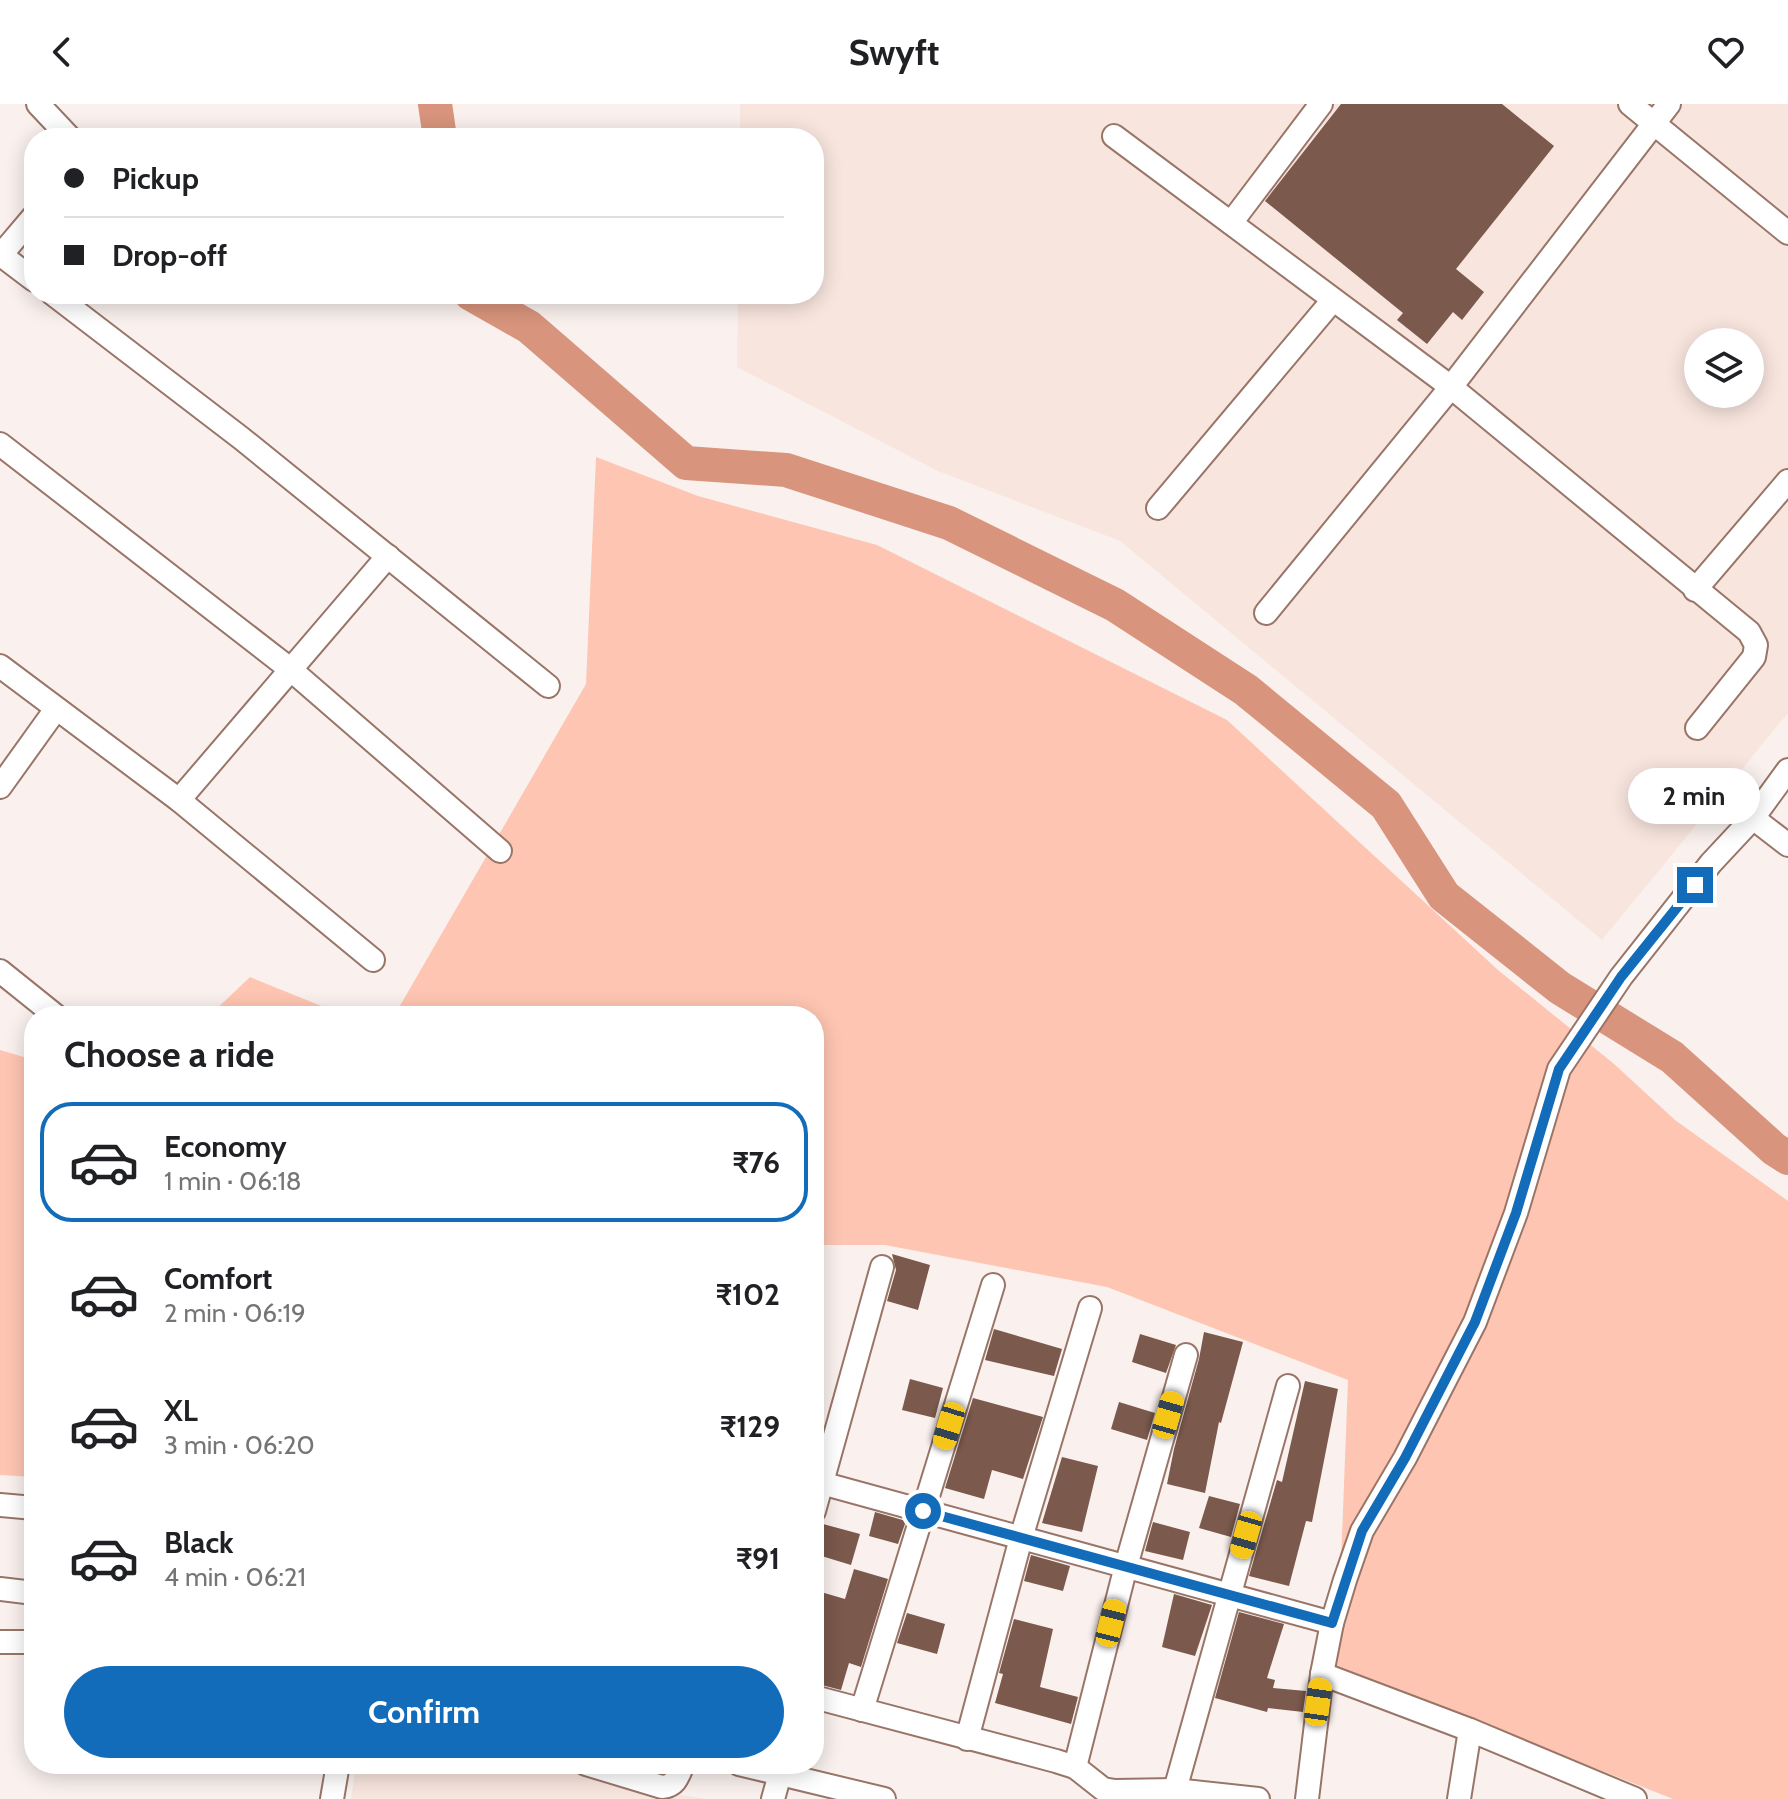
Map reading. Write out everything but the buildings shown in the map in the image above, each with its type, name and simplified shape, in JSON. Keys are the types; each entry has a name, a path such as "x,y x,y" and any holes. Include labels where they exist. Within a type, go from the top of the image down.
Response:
{"street":[{"path":"38,104 61,128"},
{"path":"1231,223 1321,104"},
{"path":"1630,104 1788,233"},
{"path":"1266,613 1451,387 1669,104"},
{"path":"1114,136 1451,387 1749,632 1756,645 1754,657 1697,728"},
{"path":"24,227 0,255 24,273"},
{"path":"1158,508 1333,300"},
{"path":"66,304 241,438 548,686"},
{"path":"0,444 290,669 500,851"},
{"path":"1695,590 1788,481"},
{"path":"179,800 388,556"},
{"path":"0,666 179,800 373,960"},
{"path":"0,787 56,709"},
{"path":"1307,1799 1322,1674 1332,1623 1362,1531 1405,1458 1475,1322 1516,1213 1559,1069 1621,977 1711,863 1753,818 1788,770"},
{"path":"1753,818 1788,845"},
{"path":"0,971 44,1006"},
{"path":"824,1465 882,1267"},
{"path":"862,1710 993,1285"},
{"path":"967,1739 1021,1538 1090,1308"},
{"path":"1084,1782 1126,1566 1186,1355"},
{"path":"1175,1790 1288,1386"},
{"path":"824,1483 1332,1623"},
{"path":"0,1505 24,1507"},
{"path":"0,1589 24,1592"},
{"path":"0,1642 24,1642"},
{"path":"1322,1674 1470,1730 1624,1797"},
{"path":"824,1700 967,1739 1103,1789 1175,1790 1258,1799"},
{"path":"1459,1799 1470,1730"},
{"path":"332,1799 336,1774"},
{"path":"619,1774 662,1787 670,1786 679,1774"},
{"path":"773,1799 780,1774 884,1799"}],"shaded area":[{"path":"740,104 1788,104 1788,713 1602,940 1120,541 938,471 737,367 738,304 824,304 824,128 740,128"},
{"path":"596,457 698,496 877,545 1227,720 1498,970 1613,1063 1675,1120 1788,1201 1788,1799 1673,1799 1337,1666 1348,1380 1107,1287 885,1245 824,1245 824,1006 400,1006 586,684"},
{"path":"250,977 321,1006 220,1006"},
{"path":"0,1050 24,1057 24,1476 0,1475"},
{"path":"355,1774 608,1774 681,1795 707,1799 351,1799"}],"waterway":[{"path":"435,104 439,128"},
{"path":"489,304 529,327 686,463 786,470 949,523 1115,605 1246,690 1386,805 1444,896 1560,988 1672,1057 1774,1149 1788,1158"}],"route":[{"path":"923,1511 1332,1623 1362,1531 1405,1458 1475,1322 1516,1213 1559,1069 1621,977 1695,885"}]}
